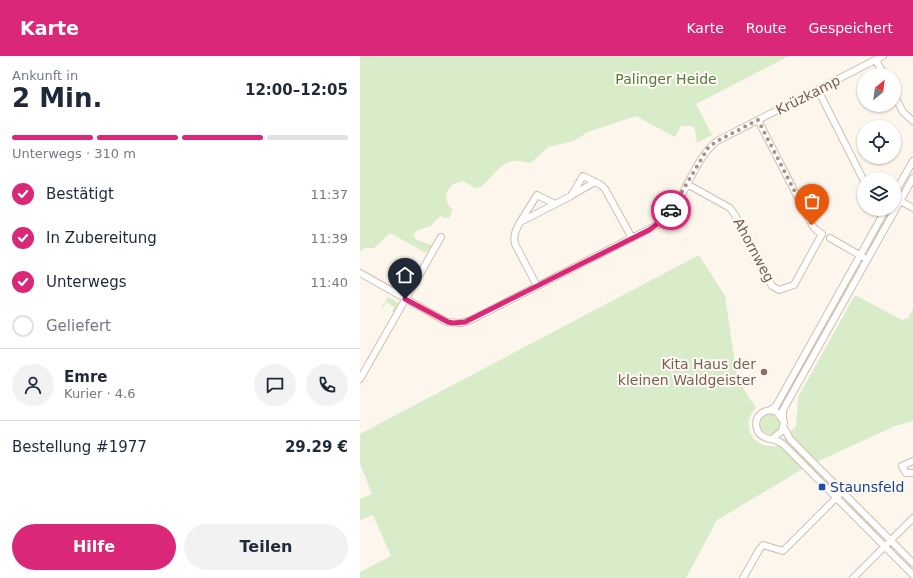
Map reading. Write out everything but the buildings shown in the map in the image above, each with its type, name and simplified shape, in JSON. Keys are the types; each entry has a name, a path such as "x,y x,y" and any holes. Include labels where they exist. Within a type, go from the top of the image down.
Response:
{"street":[{"name":"Krüzkamp","path":"360,273 448,322 460,323 471,320 632,238 664,219 708,148 717,141 883,56"},
{"path":"876,60 880,68"},
{"path":"818,90 859,172"},
{"path":"901,108 913,121"},
{"path":"758,120 812,225 816,230 867,259"},
{"path":"901,183 913,161"},
{"path":"571,196 583,176 595,182 605,189 632,238"},
{"path":"901,199 913,178"},
{"path":"520,222 595,182"},
{"name":"Ahornweg","path":"687,184 730,208 775,289 783,289 794,285 826,236"},
{"path":"537,286 515,244 514,236 520,222 537,195 555,204"},
{"path":"901,202 913,208"},
{"path":"882,216 776,406 759,416 756,425 760,434 765,437 773,438 784,445 913,575"},
{"path":"891,216 783,410 783,419 784,428 790,439 913,562"},
{"path":"360,379 441,237"},
{"path":"770,410 777,412 783,419"},
{"path":"773,438 780,434 784,428"},
{"path":"913,461 902,466 906,473 913,473"},
{"path":"743,578 759,550 763,546 782,551 842,491"},
{"path":"853,578 913,518"}],"green space":[{"name":"Palinger Heide","path":"360,56 789,56 696,104 712,135 697,143 695,129 692,126 681,126 675,137 636,116 588,132 574,141 548,147 531,163 513,161 507,163 481,187 475,188 463,181 453,184 448,190 446,197 448,204 453,210 449,218 440,216 431,226 418,230 413,235 417,240 432,245 427,252 424,252 390,233 374,248 365,248 360,251"},
{"path":"885,216 888,216 870,247 869,246"},
{"path":"699,255 725,296 737,378 756,408 751,415 749,422 751,434 755,440 768,446 776,446 796,426 798,397 855,295 902,320 908,318 913,309 913,421 895,426 812,464 833,485 830,488 808,466 717,520 686,578 360,578 360,572 391,556 373,515 360,520 360,499 372,494 360,464 360,434"},
{"path":"856,267 859,269 838,308 834,306"},
{"path":"388,297 399,303 395,313 392,311 394,307 386,302 382,309 381,308"},
{"path":"833,308 837,310 813,353 809,351"},
{"path":"808,352 812,355 786,402 782,399"},
{"path":"770,414 777,417 780,424 777,431 770,434 763,431 760,424 763,417"},
{"path":"849,501 878,531 876,533 846,504"}],"way so far":[{"path":"671,210 704,152 717,141 758,120 812,225"}],"place":[{"name":"Kita Haus der kleinen Waldgeister","path":"764,372"},
{"name":"Staunsfeld","path":"822,487"}],"route":[{"path":"405,299 448,322 460,323 471,320 649,230 661,223 671,210"}]}
